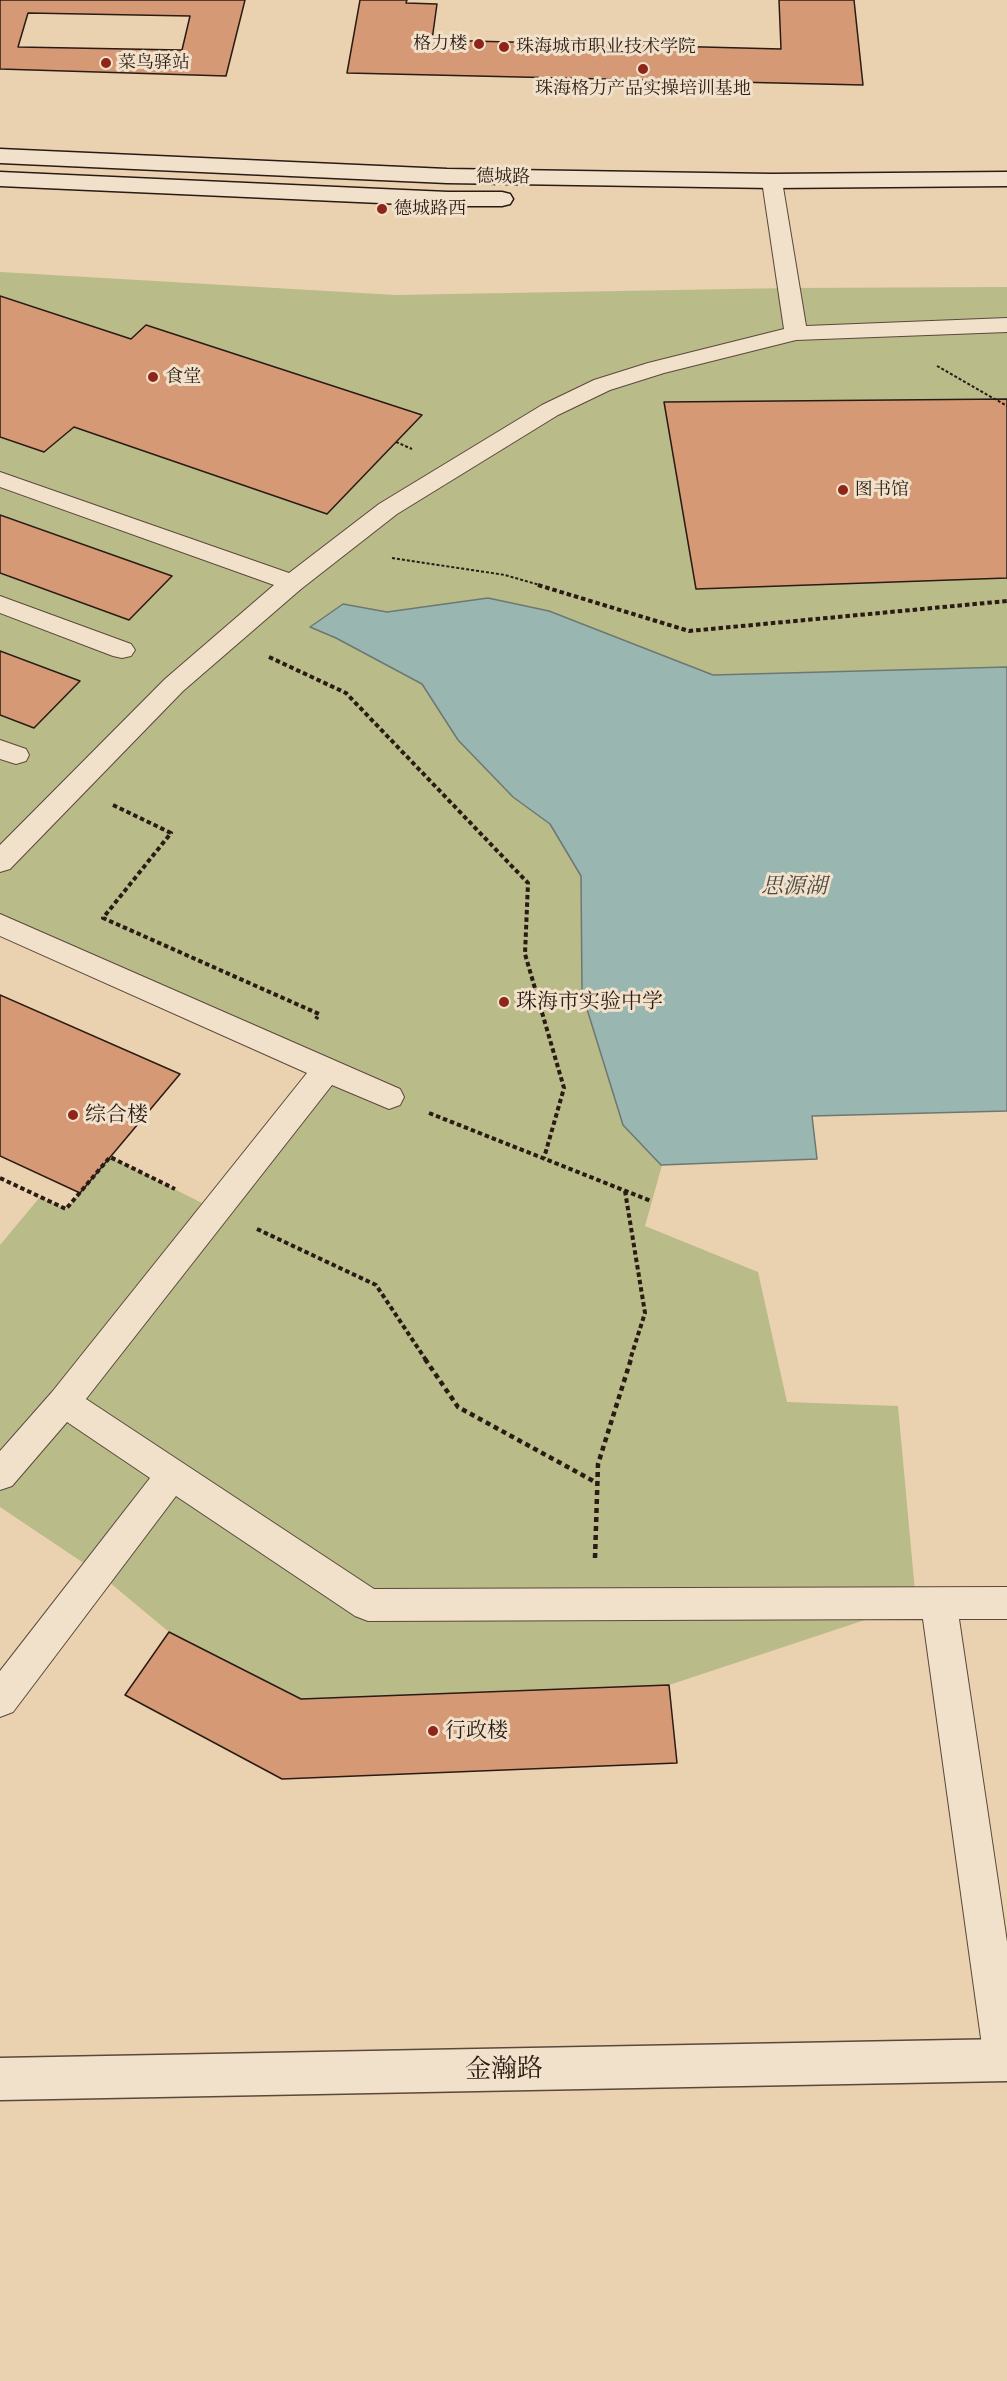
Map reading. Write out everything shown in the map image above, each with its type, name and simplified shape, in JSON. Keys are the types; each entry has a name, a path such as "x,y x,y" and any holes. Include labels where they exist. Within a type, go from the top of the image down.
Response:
{"street":[{"name":"德城路","path":"0,156 774,190 1007,197"},
{"name":"德城路","path":"0,179 447,199 518,199"},
{"name":"德城路","path":"611,200 1007,179"},
{"name":"金瀚路","path":"0,2079 1005,2060"}],"lane":[{"path":"774,190 796,333"},
{"path":"0,862 174,685 292,583 388,509 550,410 602,385 656,368 796,333 1007,325"},
{"path":"0,479 292,583"},
{"path":"0,604 122,650"},
{"path":"0,924 389,1097"},
{"path":"0,1475 64,1402 327,1070"},
{"path":"64,1402 368,1605 1007,1603"},
{"path":"0,1700 172,1474"},
{"path":"939,1602 1005,2060"}],"path":[{"path":"936,365 1007,406"},
{"path":"396,552 388,558 505,575 689,631 1007,601"},
{"path":"273,649 266,656 346,693 528,883 525,954 564,1088 544,1158"},
{"path":"120,798 113,805 171,833 103,918 319,1014 292,1054"},
{"path":"389,1097 651,1201"},
{"path":"0,1178 66,1209 110,1157 376,1285 458,1407 597,1483"},
{"path":"593,1604 598,1464 645,1314 625,1191"}],"green space":[{"name":"珠海市实验中学","path":"0,272 396,295 789,288 1007,287 1007,1111 812,1116 817,1159 662,1165 645,1226 758,1272 787,1402 898,1406 916,1603 669,1685 301,1699 169,1632 97,1572 0,1507 0,1245 40,1197 66,1209 110,1157 216,1210 327,1070 0,924 0,436 44,452 74,427 131,339 0,296"}],"water":[{"name":"思源湖","path":"488,598 549,611 713,675 1007,667 1007,1111 812,1116 817,1159 661,1165 623,1125 582,993 581,876 550,824 513,797 458,740 422,684 336,638 310,627 343,604 387,612"}],"building":[{"path":"0,0 245,0 226,76 0,69","holes":["28,13 190,16 182,50 18,47"]},
{"name":"格力楼","path":"360,0 407,0 406,3 437,4 432,40 781,49 779,0 854,0 863,85 347,73"},
{"name":"食堂","path":"0,296 131,339 146,325 422,415 327,514 74,427 44,452 0,437"},
{"name":"图书馆","path":"1007,399 1007,578 696,589 664,402"},
{"path":"0,515 172,576 129,620 0,573"},
{"path":"0,651 80,681 34,728 0,715"},
{"name":"综合楼","path":"0,995 180,1074 80,1193 0,1156"},
{"name":"行政楼","path":"169,1632 301,1699 669,1685 677,1763 282,1779 125,1695"}],"place":[{"name":"格力楼","path":"479,44"},
{"name":"珠海城市职业技术学院","path":"504,47"},
{"name":"菜鸟驿站","path":"106,63"},
{"name":"珠海格力产品实操培训基地","path":"643,69"},
{"name":"德城路西","path":"382,209"},
{"name":"食堂","path":"153,377"},
{"name":"图书馆","path":"843,490"},
{"name":"珠海市实验中学","path":"504,1002"},
{"name":"综合楼","path":"73,1115"},
{"name":"行政楼","path":"433,1731"}]}
